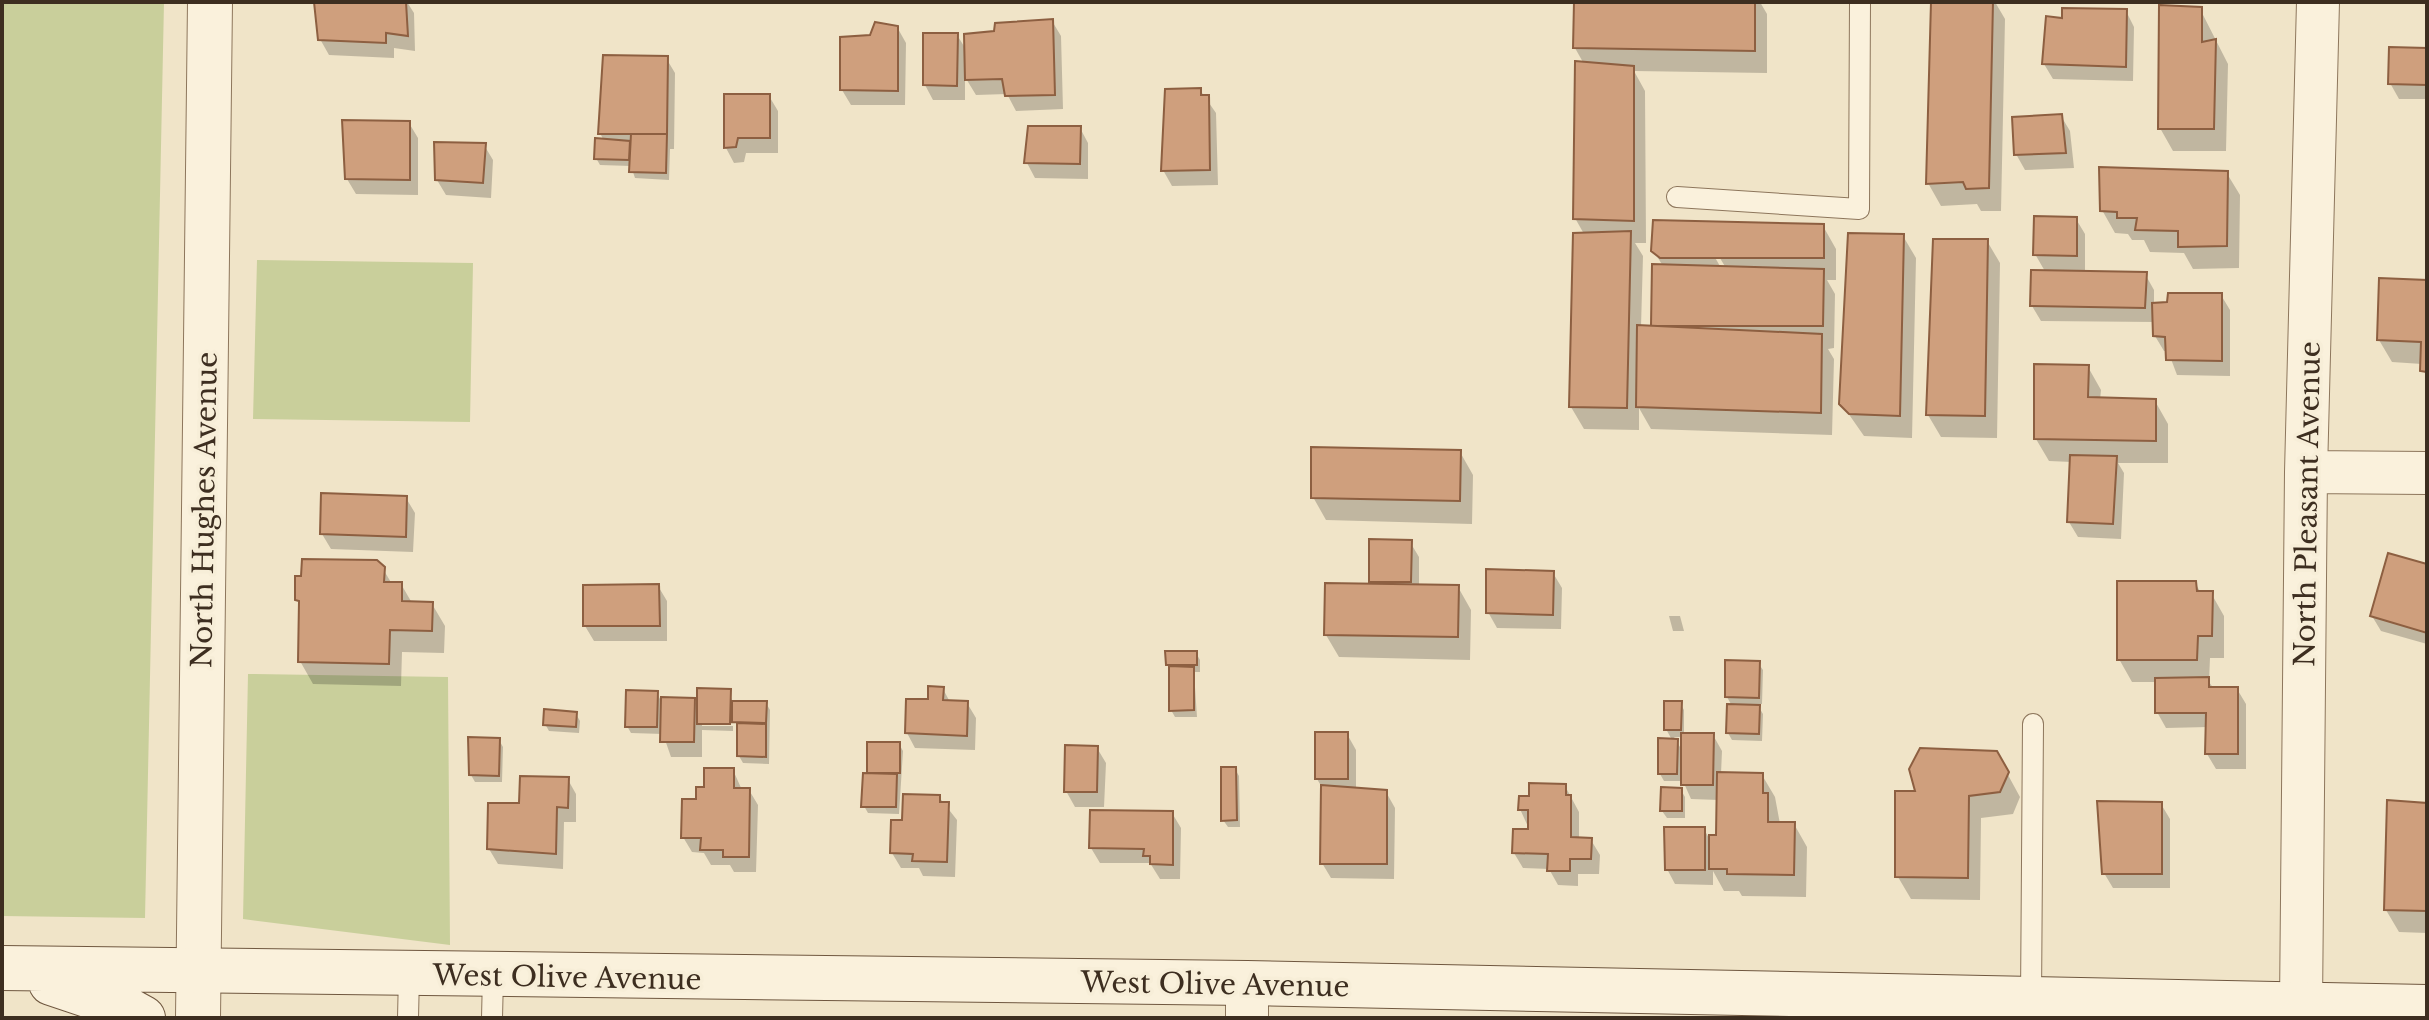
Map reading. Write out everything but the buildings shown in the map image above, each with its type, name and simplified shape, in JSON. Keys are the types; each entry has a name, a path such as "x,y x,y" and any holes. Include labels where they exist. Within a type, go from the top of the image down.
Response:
{"main road":[{"name":"North Hughes Avenue","path":"198,1018 210,2"},
{"name":"West Olive Avenue","path":"4,968 409,975 492,997 1247,1001 2031,1000 2427,1007"},
{"path":"4,968 123,1007 143,1018"}],"street":[{"name":"North Pleasant Avenue","path":"2301,1005 2306,472 2318,2"},
{"path":"2306,472 2427,473"}],"lane":[{"path":"1677,197 1859,209 1860,2"},
{"path":"2031,1000 2033,724"},
{"path":"408,1018 409,975"}],"green space":[{"path":"2,2 164,2 145,918 2,916"},
{"path":"257,260 473,263 470,422 253,419"},
{"path":"248,674 448,677 450,945 243,919"}]}
